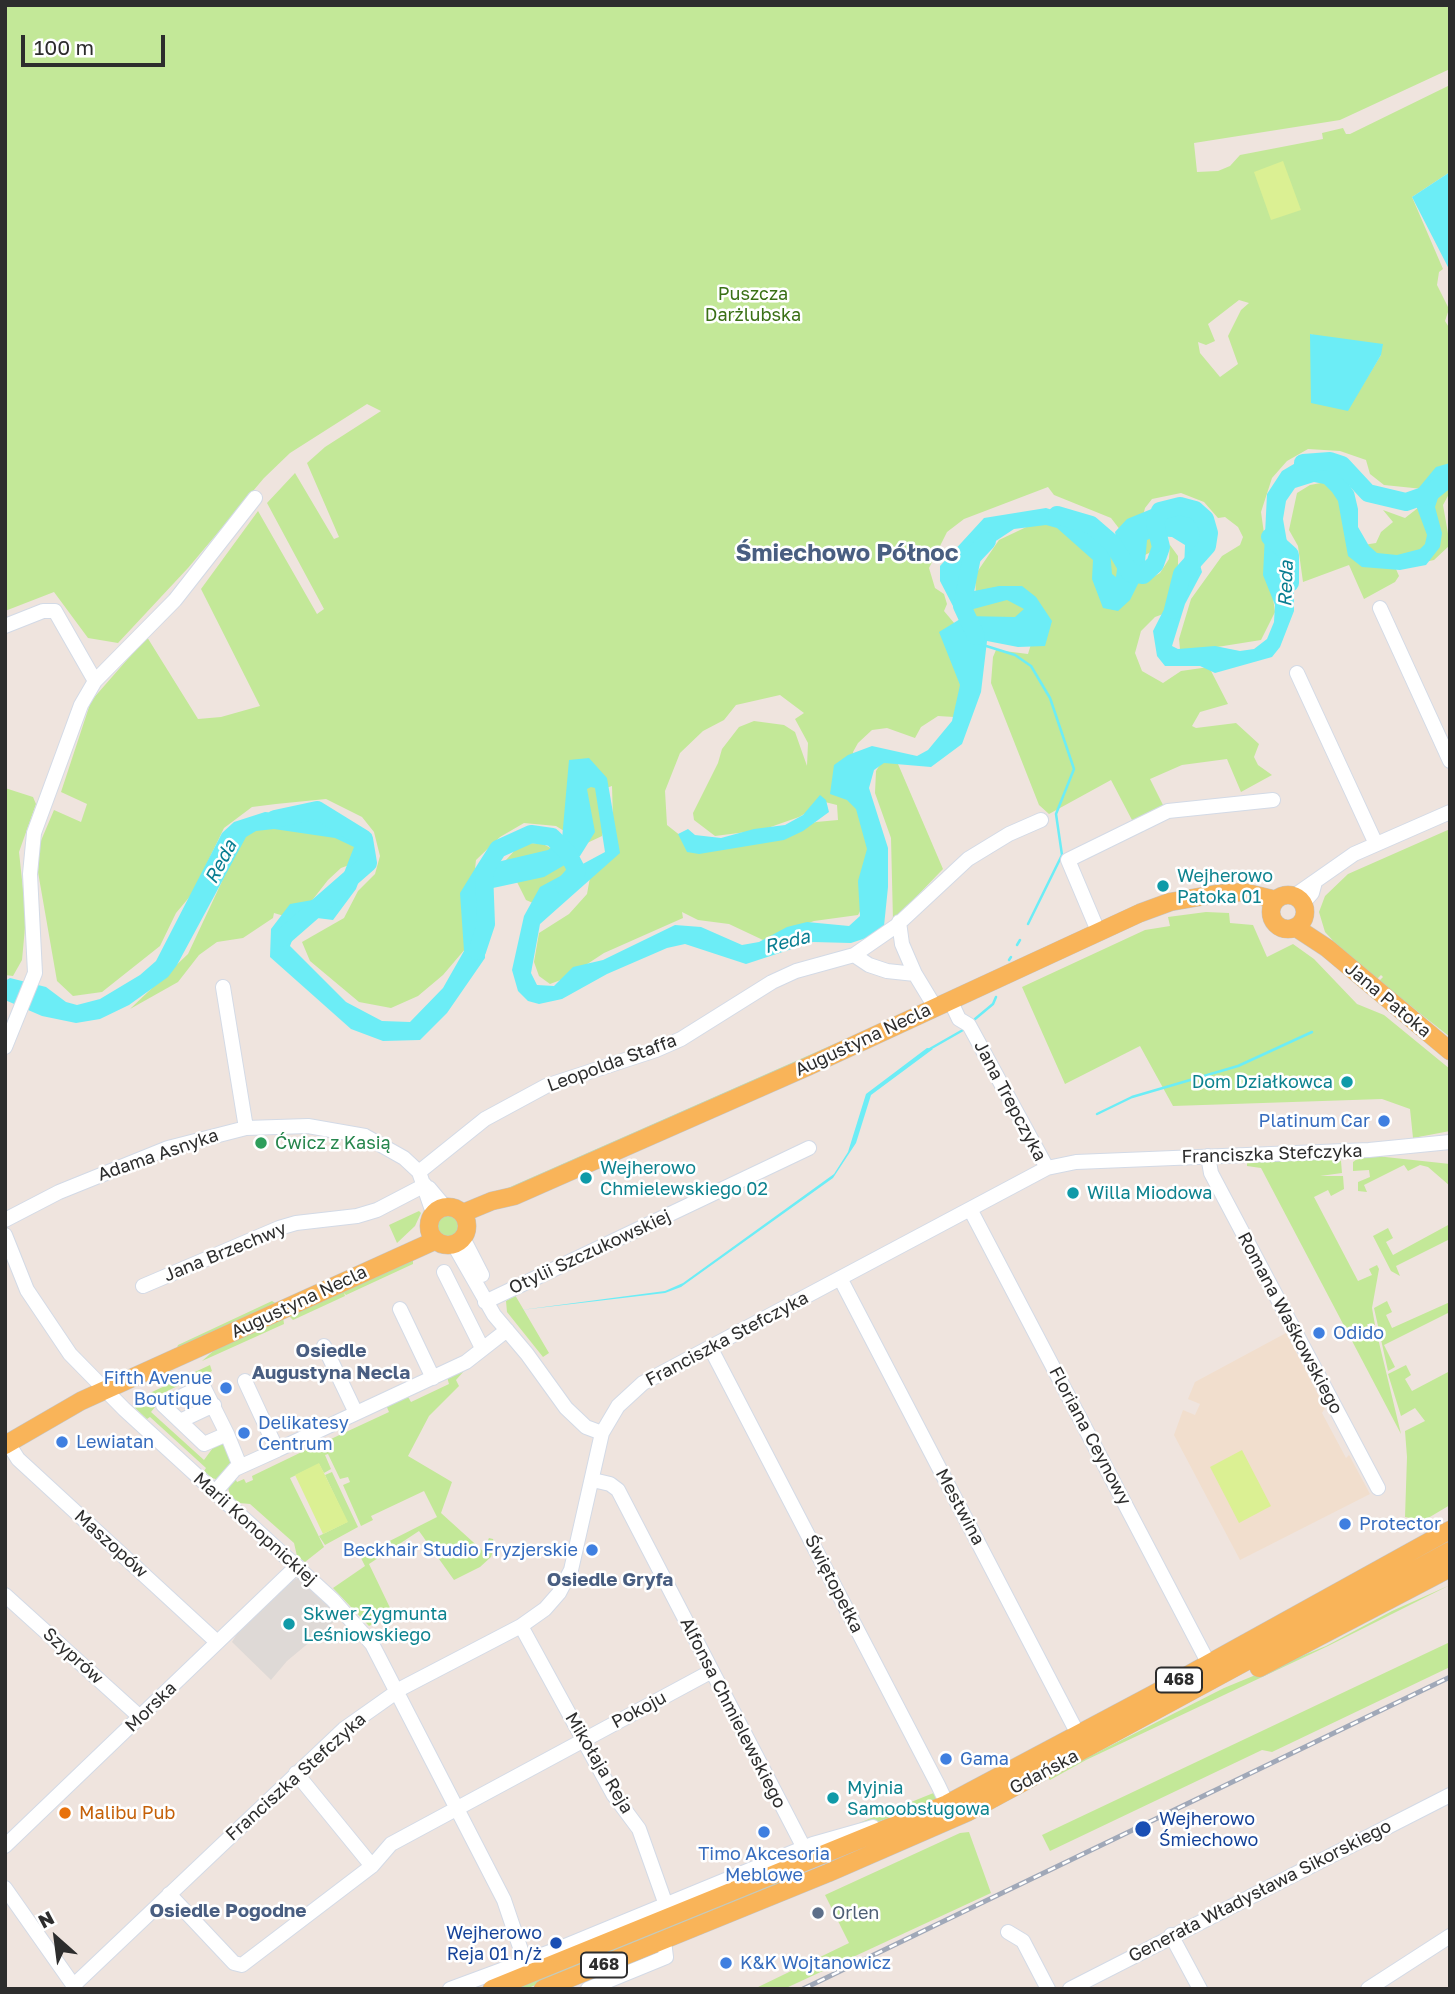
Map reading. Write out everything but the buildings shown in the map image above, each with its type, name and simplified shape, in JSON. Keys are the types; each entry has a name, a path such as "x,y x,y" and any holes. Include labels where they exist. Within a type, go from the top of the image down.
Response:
{"main road":[{"name":"Augustyna Necla","path":"462,1230 492,1201 513,1196 943,1004 1098,931 1170,902 1216,894 1291,909"},
{"name":"Jana Patoka","path":"1291,909 1327,948 1450,1051"},
{"path":"439,1210 462,1230 431,1235 439,1210"},
{"name":"Augustyna Necla","path":"7,1444 62,1414 85,1409 107,1393 197,1355 211,1343 386,1262 431,1235"},
{"name":"Gdańska","path":"543,1989 945,1823 1210,1672 1450,1530"},
{"name":"Gdańska","path":"492,1989 947,1804 1079,1735 1450,1551"},
{"path":"1210,1672 1237,1677 1357,1619 1450,1568"},
{"path":"1357,1619 1380,1614 1450,1581"}],"street":[{"path":"5,1047 32,983 35,955 30,874 34,833 81,705 95,681 175,600 255,498"},
{"path":"1380,608 1450,761"},
{"path":"5,626 43,611 55,611 95,681"},
{"path":"1297,673 1376,844"},
{"path":"1098,931 1068,860 1168,811 1273,800"},
{"path":"1291,909 1311,893 1315,882 1337,863 1450,812"},
{"name":"Leopolda Staffa","path":"422,1178 485,1119 546,1086 656,1050 681,1039 772,982 796,971 854,955 899,922 968,859 1009,834 1041,820"},
{"path":"899,922 902,944 915,974 943,1004"},
{"path":"854,955 869,965 887,971 915,974"},
{"path":"223,987 246,1128"},
{"name":"Jana Trepczyka","path":"943,1004 969,1025 1047,1168"},
{"name":"Adama Asnyka","path":"5,1220 59,1192 119,1166 202,1138 246,1128 308,1126 365,1136 404,1158 422,1178 439,1210"},
{"name":"Franciszka Stefczyka","path":"75,1987 344,1728 397,1691 521,1626 545,1609 568,1579 602,1433 630,1392 1047,1168 1076,1162 1446,1147"},
{"name":"Otylii Szczukowskiej","path":"490,1300 809,1148"},
{"name":"Romana Waśkowskiego","path":"1208,1156 1211,1173 1378,1488"},
{"name":"Jana Brzechwy","path":"143,1286 279,1228 296,1223 357,1216 377,1210 422,1178"},
{"name":"Floriana Ceynowy","path":"970,1209 1210,1672"},
{"path":"462,1230 490,1300 507,1330 566,1408 586,1427 602,1433"},
{"name":"Marii Konopnickiej","path":"5,1235 18,1272 37,1308 63,1347 107,1393 297,1566 364,1633 397,1691 504,1900 525,1962"},
{"path":"443,1272 482,1348"},
{"name":"Mestwina","path":"840,1278 1079,1735"},
{"path":"400,1309 433,1378"},
{"path":"215,1492 240,1466 466,1362 507,1330"},
{"path":"324,1346 356,1413"},
{"name":"Świętopełka","path":"710,1347 947,1804"},
{"path":"245,1381 277,1450"},
{"path":"227,1434 204,1444 163,1405 204,1386 214,1405 227,1434 240,1466"},
{"path":"180,1421 214,1405"},
{"name":"Maszopów","path":"7,1444 18,1459 217,1642"},
{"name":"Alfonsa Chmielewskiego","path":"593,1480 610,1484 618,1490 804,1848"},
{"name":"Morska","path":"5,1846 297,1566"},
{"name":"Szyprów","path":"5,1595 141,1717"},
{"name":"Mikołaja Reja","path":"521,1626 612,1794 644,1840 666,1905"},
{"name":"Pokoju","path":"169,1895 234,1963 242,1965 372,1866 391,1843 712,1671"},
{"path":"296,1773 372,1866"},
{"name":"Generała Władysława Sikorskiego","path":"1070,1989 1171,1935 1450,1795"},
{"path":"945,1823 947,1804"},
{"name":"Gdańska","path":"450,1989 525,1962 804,1848 841,1835 906,1822"},
{"path":"5,1888 75,1987"},
{"path":"1008,1933 1019,1937 1026,1945 1048,1989"},
{"path":"1171,1935 1200,1989"},
{"path":"1368,1989 1450,1936"},
{"path":"588,1989 666,1957 664,1941"}],"shaded area":[{"path":"1286,1333 1325,1408 1322,1413 1346,1458 1349,1455 1370,1494 1240,1560 1174,1435 1183,1410 1195,1415 1200,1404 1188,1399 1195,1382"},
{"name":"Skwer Zygmunta Leśniowskiego","path":"298,1578 341,1616 287,1661 271,1680 232,1642 238,1632"}],"green space":[{"name":"Puszcza Darżlubska","path":"5,5 1450,5 1450,69 1340,120 1194,143 1197,172 1218,171 1230,166 1240,155 1323,139 1322,133 1343,128 1346,134 1350,134 1450,85 1450,172 1412,197 1443,269 1439,272 1437,285 1449,309 1445,321 1450,329 1450,471 1423,489 1384,485 1370,474 1366,460 1340,451 1308,449 1287,461 1272,478 1261,512 1275,612 1261,640 1192,651 1180,649 1179,639 1191,599 1222,556 1240,545 1243,537 1238,527 1225,517 1218,518 1204,502 1181,493 1152,499 1145,508 1141,524 1153,544 1151,552 1141,557 1111,518 1054,495 1048,487 964,519 947,532 929,568 935,588 944,594 947,604 944,611 965,636 970,657 954,717 938,716 921,727 915,738 887,728 872,730 853,752 869,838 865,902 858,915 814,921 763,940 729,924 698,920 682,912 683,918 604,953 566,978 550,984 539,976 534,962 539,933 569,914 587,894 591,872 614,853 612,786 603,789 602,836 585,844 556,826 524,823 500,837 476,860 466,948 443,975 418,996 391,1008 359,1002 310,961 302,942 344,918 358,891 375,874 380,856 374,832 362,817 326,799 276,804 252,807 224,828 192,894 176,913 160,946 102,992 73,996 57,981 38,872 40,843 54,810 81,822 87,804 61,792 91,701 147,637 198,719 221,717 260,706 201,589 258,511 317,614 324,609 267,503 295,473 334,539 339,537 307,463 325,447 381,411 367,404 290,453 264,478 188,568 118,643 88,638 54,592 5,611","holes":["1239,300 1249,303 1241,310 1228,336 1238,364 1220,377 1200,353 1198,342 1206,345 1215,341 1208,324","1310,334 1381,355 1359,391","780,695 804,713 795,719 808,743 807,766 795,732 784,725 754,721 739,727 722,749 718,763 693,813 694,820 715,836 762,830 799,817 825,802 837,805 838,820 816,822 777,837 691,844 667,825 665,791 680,753 703,731 724,720 736,705"]},
{"path":"1283,161 1301,210 1271,220 1254,172"},
{"path":"1326,482 1337,489 1357,546 1376,543 1381,532 1393,522 1383,510 1405,518 1450,483 1450,492 1443,505 1450,545 1434,560 1396,569 1399,576 1395,582 1364,599 1349,565 1303,582 1298,546 1289,530 1297,493 1310,485"},
{"path":"1039,521 1059,521 1091,530 1111,550 1128,581 1148,580 1160,573 1169,559 1170,545 1178,556 1178,565 1166,613 1155,617 1141,631 1135,653 1142,671 1163,683 1181,671 1209,667 1228,704 1200,712 1192,726 1196,728 1236,723 1259,744 1254,757 1258,765 1272,775 1241,792 1227,759 1182,765 1150,779 1165,809 1132,820 1111,780 1049,814 1039,805 991,683 996,650 1028,654 1032,641 983,626 968,605 976,596 975,575 999,540"},
{"path":"883,760 898,764 943,869 893,921 891,838 875,793 876,771"},
{"path":"5,788 33,797 36,804 19,852 26,917 22,960 13,976 5,975"},
{"path":"268,820 353,841 358,853 352,864 341,868 328,880 310,903 284,916 274,913 273,918 243,938 217,942 199,955 178,982 130,1009 188,954 240,843 256,824"},
{"path":"1450,829 1450,1037 1379,981 1383,977 1381,975 1377,979 1339,947 1325,932 1319,912 1325,896 1348,874"},
{"path":"529,843 543,844 562,854 571,881 540,906 526,900 506,860 516,849"},
{"path":"1206,912 1229,913 1230,923 1253,925 1267,957 1293,944 1314,959 1357,1004 1384,1015 1450,1069 1450,1131 1413,1138 1410,1109 1382,1099 1173,1106 1140,1046 1065,1084 1022,987 1145,930 1170,926 1168,917"},
{"path":"891,1019 527,1184 501,1191"},
{"path":"1376,1156 1450,1164 1450,1186 1428,1167 1420,1165 1408,1171 1404,1165 1364,1185 1367,1192 1358,1191 1358,1182 1370,1177 1369,1170 1353,1171 1353,1162 1360,1157"},
{"path":"1335,1158 1341,1161 1342,1173 1320,1176 1343,1176 1344,1189 1331,1196 1328,1190 1314,1197 1358,1281 1372,1275 1369,1269 1377,1265 1379,1269 1372,1308 1375,1325 1367,1324 1369,1332 1376,1330 1401,1434 1261,1168 1247,1166 1247,1162"},
{"path":"419,1211 421,1213 415,1226 397,1243 389,1225"},
{"path":"447,1213 456,1217 460,1226 456,1235 447,1239 438,1235 434,1226 438,1217"},
{"path":"1450,1224 1450,1239 1396,1266 1400,1276 1391,1271 1373,1236 1388,1228 1393,1238 1386,1242 1393,1255"},
{"path":"413,1257 413,1264 346,1295 344,1293 345,1296 293,1320 288,1315"},
{"path":"515,1295 549,1353 543,1357 507,1312 506,1301"},
{"path":"272,1301 277,1304 177,1348 178,1345"},
{"path":"1387,1301 1392,1312 1386,1315 1392,1328 1450,1302 1450,1312 1384,1345 1395,1367 1388,1371 1374,1308"},
{"path":"283,1317 284,1324 202,1361 218,1347"},
{"path":"210,1365 212,1371 204,1376 206,1381 202,1383 198,1376 153,1398 155,1404 134,1404 139,1398"},
{"path":"1406,1365 1411,1375 1405,1379 1412,1391 1450,1371 1450,1505 1408,1530 1404,1527 1410,1518 1405,1517 1405,1431 1425,1421 1415,1408 1401,1416 1388,1374"},
{"path":"464,1371 456,1380 459,1386 429,1416 408,1456 452,1482 441,1513 483,1551 489,1538 493,1539 495,1545 491,1557 480,1567 454,1580 419,1531 369,1564 393,1614 369,1626 333,1588 365,1566 360,1556 437,1517 424,1491 371,1516 373,1520 361,1526 343,1485 350,1482 348,1477 340,1479 328,1454 325,1455 331,1469 324,1473 319,1464 290,1478 324,1547 305,1562 297,1556 294,1543 250,1504 239,1503 230,1495 227,1484 234,1476 237,1482 244,1479 246,1483 253,1480 252,1476 310,1448 312,1452 319,1449 318,1445 389,1412 386,1405 407,1395 411,1402 449,1384 447,1377"},
{"path":"133,1406 155,1407 151,1412 204,1460 215,1445 223,1441 232,1462 219,1480 212,1478 204,1471 206,1468 150,1417 147,1419"},
{"path":"1242,1450 1271,1506 1239,1523 1210,1467"},
{"path":"319,1463 348,1522 323,1534 295,1475"},
{"path":"332,1472 358,1527 325,1545 319,1536 347,1522 325,1475"},
{"path":"1450,1585 1328,1646 1086,1760 1050,1780 1047,1778 1224,1688 1326,1646 1392,1611"},
{"path":"1450,1642 1450,1667 1272,1752 1262,1750 1050,1851 1042,1835"},
{"path":"936,1792 940,1800 874,1823 839,1831"},
{"path":"969,1832 991,1893 784,1989 754,1989 849,1943 825,1895 960,1833"},
{"path":"779,1880 781,1884 526,1989 505,1989"}],"water":[{"path":"1450,172 1450,271 1412,197"},
{"path":"1310,334 1383,344 1381,355 1348,411 1311,403"},
{"path":"1313,459 1338,468 1354,492 1358,527 1369,546 1377,553 1397,555 1420,549 1425,544 1427,535 1417,508 1417,490 1436,467 1450,463 1450,481 1439,495 1435,507 1442,533 1440,547 1426,565 1400,570 1362,567 1348,556 1338,501 1332,492 1324,484 1314,482 1295,488 1286,501 1283,519 1294,582 1294,611 1280,647 1272,657 1215,673 1200,666 1165,666 1157,656 1153,631 1184,570 1185,545 1172,537 1156,536 1147,540 1145,562 1138,584 1130,600 1118,611 1103,608 1092,579 1093,560 1057,528 1046,525 1014,529 970,558 959,585 964,593 999,586 1022,586 1036,597 1052,621 1045,646 1018,647 987,641 981,692 962,744 931,767 884,763 874,770 869,788 888,848 888,887 884,926 866,938 851,943 813,942 746,964 685,944 667,948 607,974 562,999 539,1004 528,1001 518,991 512,970 524,916 540,887 605,852 595,788 591,787 587,789 595,832 580,856 544,877 493,888 484,913 485,958 447,1013 420,1040 383,1041 351,1029 270,957 271,929 290,904 335,896 354,847 335,838 274,829 256,831 246,837 177,965 168,977 129,1005 100,1019 76,1023 42,1016 5,1000 5,981 10,978 46,987 66,1002 77,1005 100,999 140,975 156,961 222,833 234,822 265,812 310,816 357,826 371,848 356,889 333,920 301,916 290,946 346,1002 382,1021 410,1022 443,988 464,951 460,893 476,867 548,850 562,839 569,760 589,758 607,778 620,853 540,924 531,973 537,985 554,986 573,967 603,960 675,925 701,927 742,945 759,942 787,927 807,922 849,926 860,916 858,881 867,849 856,809 847,800 830,794 834,765 848,755 872,746 917,756 928,750 952,721 960,685 939,632 965,616 1015,617 1024,609 1007,600 966,611 954,608 940,581 940,566 984,518 1046,508 1075,517 1110,551 1112,574 1116,577 1119,553 1115,532 1127,519 1154,508 1190,516 1200,523 1199,561 1202,572 1185,604 1172,646 1178,649 1215,646 1240,651 1254,649 1267,639 1274,622 1275,605 1263,575 1267,494 1282,471 1299,461"},
{"path":"820,795 826,800 829,812 803,831 784,840 699,854 687,852 678,834 688,829 695,835 721,838 754,829 785,825 803,815"},
{"path":"927,1048 933,1049 871,1095 856,1143 833,1178 681,1287 665,1293 521,1310 665,1291 683,1283 834,1174 848,1152 866,1094"}],"waterway":[{"name":"Reda","path":"1303,463 1330,461 1342,465 1368,493 1406,502 1429,494 1450,477"},
{"name":"Reda","path":"1057,515 1091,525 1113,544 1130,573 1143,575 1155,564 1161,547 1155,523 1160,511 1180,506 1195,510 1205,519 1209,533 1207,546 1182,574 1173,610"},
{"name":"Reda","path":"1270,537 1290,555 1290,583"},
{"name":"Reda","path":"976,636 962,606 972,557 987,541"},
{"path":"983,645 1015,655 1031,666 1050,698 1074,769 1056,814 1062,855 1028,924"},
{"name":"Reda","path":"275,819 317,810 364,839 368,863 282,938"},
{"name":"Reda","path":"477,951 486,924 484,871 498,849 531,834 552,837 567,852 577,871 564,886"},
{"path":"1017,945 1020,940"},
{"path":"975,1019 993,1004 996,997"},
{"path":"928,1050 963,1030"},
{"path":"1097,1114 1132,1097 1238,1066 1312,1032"}],"railway":[{"path":"803,1989 1450,1677"}],"place":[{"name":"Wejherowo Patoka 01","path":"1163,886"},
{"name":"Dom Działkowca","path":"1347,1082"},
{"name":"Platinum Car","path":"1384,1121"},
{"name":"Ćwicz z Kasią","path":"261,1143"},
{"name":"Wejherowo Chmielewskiego 02","path":"586,1178"},
{"name":"Willa Miodowa","path":"1073,1193"},
{"name":"Odido","path":"1319,1333"},
{"name":"Fifth Avenue Boutique","path":"226,1388"},
{"name":"Delikatesy Centrum","path":"244,1433"},
{"name":"Lewiatan","path":"62,1442"},
{"name":"Protector","path":"1345,1524"},
{"name":"Beckhair Studio Fryzjerskie","path":"592,1550"},
{"name":"Skwer Zygmunta Leśniowskiego","path":"289,1624"},
{"name":"Gama","path":"946,1759"},
{"name":"Myjnia Samoobsługowa","path":"833,1798"},
{"name":"Malibu Pub","path":"65,1813"},
{"name":"Wejherowo Śmiechowo","path":"1143,1829"},
{"name":"Timo Akcesoria Meblowe","path":"764,1832"},
{"name":"Orlen","path":"818,1913"},
{"name":"Wejherowo Reja 01 n/ż","path":"556,1943"},
{"name":"K&K Wojtanowicz","path":"726,1963"}],"district":[{"name":"Śmiechowo Północ","path":"847,553"},
{"name":"Osiedle Augustyna Necla","path":"331,1362"},
{"name":"Osiedle Gryfa","path":"610,1580"},
{"name":"Osiedle Pogodne","path":"228,1911"}]}
